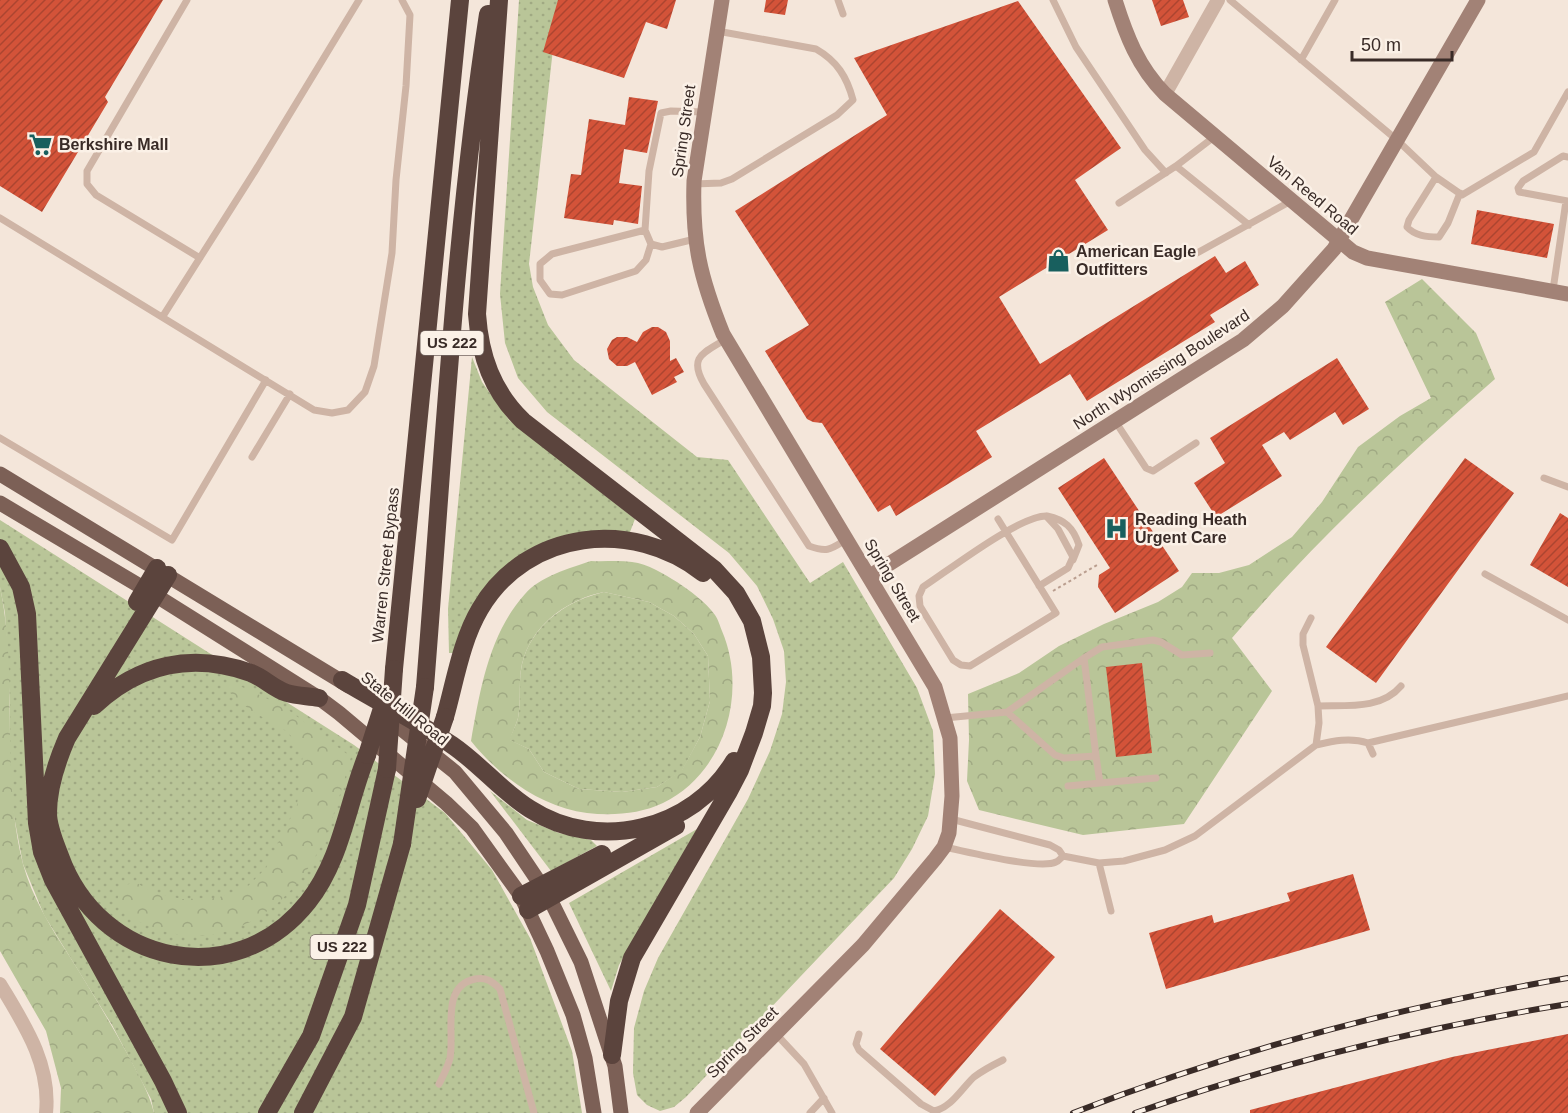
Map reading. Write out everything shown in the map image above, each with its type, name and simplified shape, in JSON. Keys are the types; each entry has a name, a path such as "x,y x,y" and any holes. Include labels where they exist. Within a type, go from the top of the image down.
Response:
{"highway":[{"name":"Warren Street Bypass","path":"267,1113 311,1036 357,905 387,769 394,669 460,0"},
{"name":"US 222","path":"303,1113 353,1017 402,844 425,687 458,272 477,88 490,0"},
{"path":"499,0 477,302 481,350 492,381 515,413 698,554 714,569 736,594 755,629 764,676 762,706 740,770 632,958 619,1001 612,1055"},
{"path":"342,680 453,746 519,802 543,816 570,826 595,830 638,828 671,819 702,800 731,767 738,755 749,724 754,689 749,642 733,608 715,584 672,553 642,542 625,539 593,539 562,545 518,567 496,587 474,621 466,641 445,717 402,844"},
{"path":"0,548 21,587 27,614 35,794 42,852 53,880 163,1081 178,1113"},
{"path":"162,572 67,738 56,767 49,797 48,815 70,880 90,910 111,929 145,947 179,956 214,955 241,950 268,937 293,919 317,889 332,862 394,669"},
{"path":"35,794 60,727 150,592"},
{"path":"78,722 111,690 124,682 146,672 175,664 217,665 232,668 260,677 286,693 319,698"},
{"path":"524,903 706,808 740,770"},
{"path":"545,892 653,825"}],"main road":[{"name":"State Hill Road","path":"0,474 342,680 455,772 506,832 545,892 581,962 612,1055 621,1113"},
{"path":"0,503 150,592 319,698 455,811 472,828 524,903 573,1016 585,1058 594,1113"}],"street":[{"name":"Spring Street","path":"697,1113 863,945 944,847 949,832 952,796 950,738 935,687 726,339 706,290 695,239 693,184 722,0"},
{"name":"Van Reed Road","path":"1115,0 1134,52 1151,80 1353,252 1367,258 1560,292"},
{"path":"1165,94 1218,0"},
{"name":"North Wyomissing Boulevard","path":"870,576 1258,330 1283,306 1339,241 1478,0"},
{"path":"0,984 32,1039 44,1071 47,1095 46,1113"}],"lane":[{"path":"187,0 87,171 87,184 96,195 200,258"},
{"path":"163,316 359,0"},
{"path":"0,218 314,410 332,413 348,410 365,392 374,366 392,253 410,15 402,0"},
{"path":"838,0 843,14"},
{"path":"1053,0 1076,47 1146,150 1166,173"},
{"path":"1230,0 1397,140 1436,177 1462,195 1534,152 1568,92"},
{"path":"1301,60 1335,0"},
{"path":"693,184 721,183 732,179 837,115 853,99 845,75 826,54 816,49 717,31"},
{"path":"645,230 552,254 540,264 540,280 550,294 562,295 636,271 646,260 651,244 645,230 649,171 661,113 704,112"},
{"path":"1119,202 1166,173 1215,136"},
{"path":"1560,292 1567,201 1519,192 1518,188 1523,181 1563,156 1568,157"},
{"path":"1176,166 1249,225"},
{"path":"1436,177 1409,220 1407,227 1412,232 1427,237 1439,237 1448,223 1460,193"},
{"path":"1197,253 1291,201"},
{"path":"651,244 662,247 695,239"},
{"path":"726,339 699,357 696,363 697,372 704,384 809,546 819,550 829,550 847,538"},
{"path":"0,438 172,540 266,380"},
{"path":"252,457 290,394"},
{"path":"1115,421 1146,468 1153,471 1196,443"},
{"path":"1544,478 1568,487"},
{"path":"1046,516 1053,522 1070,550 1072,562"},
{"path":"998,519 1006,532 1040,586 1056,613 970,666 961,665 953,660 920,606 923,587 1006,532 1029,519 1046,516 1065,521 1077,537 1079,545 1072,562 1064,572 1040,586"},
{"path":"1485,574 1568,620"},
{"path":"1311,618 1302,634 1318,706 1319,723 1316,745"},
{"path":"945,717 1007,712 1102,647 1152,640 1161,642 1182,655 1210,653"},
{"path":"1084,658 1100,783"},
{"path":"1318,706 1373,703 1390,697 1401,686"},
{"path":"950,819 1050,845 1059,850 1063,856 1099,863 1124,861 1165,850 1195,836 1316,745 1335,740 1357,739 1368,743 1568,696"},
{"path":"1007,712 1055,755 1064,758 1096,756"},
{"path":"1368,743 1373,754"},
{"path":"1068,786 1156,778"},
{"path":"944,847 1004,860 1049,864 1059,861 1063,856"},
{"path":"1099,863 1111,911"},
{"path":"439,1084 450,1058 452,1002 455,992 471,980 483,978 492,981 500,989 534,1113"},
{"path":"776,1034 804,1064 832,1113"},
{"path":"859,1034 856,1044 859,1050 921,1104 934,1111 946,1106 974,1077 1003,1060"},
{"path":"810,1113 824,1098"}],"path":[{"path":"1053,591 1097,565"}],"green space":[{"path":"519,0 562,0 555,31 529,264 533,287 548,325 574,360 697,457 728,460 810,583 843,562 917,688 933,731 935,774 928,816 912,849 894,878 686,1097 674,1107 660,1111 647,1105 637,1095 633,1073 634,1028 644,991 658,958 748,799 770,751 782,714 786,682 784,651 773,619 757,586 729,553 547,412 518,378 505,343 500,294"},
{"path":"1422,279 1476,333 1495,379 1426,440 1326,536 1232,638 1272,691 1184,824 1083,835 979,810 967,781 968,694 1019,673 1059,646 1104,624 1158,602 1182,587 1192,573 1219,573 1249,565 1292,537 1322,502 1358,447 1400,416 1431,398 1385,302"},
{"path":"472,357 482,382 509,420 635,519 630,532 590,531 567,536 526,552 455,653 449,653 448,609"},
{"path":"0,520 354,745 445,813 492,870 530,938 572,1051 582,1113 154,1113 151,1099 112,1025 44,915 23,864 10,795 10,706 5,613 0,587"},
{"path":"591,561 638,563 677,582 702,601 715,615 729,655 732,679 731,704 726,729 716,751 702,772 684,789 663,803 645,810 596,814 570,810 553,804 537,797 508,778 471,741 488,663 494,645 513,610 525,594 538,583","holes":["604,592 649,602 674,616 694,634 708,656 710,701 700,737 682,770 657,787 622,792 579,789 544,772 529,749 510,740 518,718 522,664 529,644 555,614 566,606 591,595"]},
{"path":"0,587 6,621 12,796 23,864 31,888 43,912 121,1043 143,1083 154,1113 60,1113 61,1088 46,1031 0,951"},
{"path":"604,592 649,602 674,616 694,634 708,656 710,701 700,737 682,771 657,787 622,792 579,789 544,772 529,749 509,740 518,718 522,665 529,644 555,614 578,601"},
{"path":"229,681 283,706 351,757 334,812 318,852 297,883 281,900 244,925 200,936 178,934 146,925 132,917 117,903 120,887 135,882 154,893 182,899 217,898 247,887 266,868 297,805 303,753 288,732 250,710 228,691"},
{"path":"490,791 527,820 559,833 591,840 597,846 551,871"},
{"path":"697,829 619,965 611,991 569,903"}],"building":[{"name":"Berkshire Mall","path":"0,0 163,0 105,97 108,102 42,212 0,186"},
{"path":"558,0 676,0 667,29 646,22 624,78 543,52"},
{"path":"766,0 788,0 785,15 764,12"},
{"path":"1152,0 1183,0 1189,17 1161,26"},
{"path":"1018,1 1121,148 1075,180 1108,230 999,297 1040,364 1215,256 1226,273 1245,261 1259,285 1210,315 1215,322 1087,401 1070,374 976,431 992,457 896,516 890,505 878,512 822,423 807,419 765,351 809,325 735,211 887,115 854,58"},
{"path":"629,97 658,101 647,153 624,149 619,183 642,186 638,224 614,220 613,225 564,218 571,174 581,175 589,119 625,125"},
{"path":"1477,210 1554,224 1547,258 1471,244"},
{"path":"652,327 658,327 666,332 670,341 670,361 676,358 684,372 674,377 677,382 652,395 635,362 627,366 617,366 609,359 607,349 612,340 617,337 627,337 637,342 643,332"},
{"path":"1337,358 1369,409 1343,425 1335,412 1290,440 1284,432 1262,445 1282,476 1216,517 1194,483 1225,463 1210,438"},
{"name":"Reading Heath Urgent Care","path":"1104,458 1179,571 1115,613 1098,587 1099,575 1110,568 1058,488"},
{"path":"1465,458 1514,493 1376,683 1326,647"},
{"path":"1560,513 1568,518 1568,587 1530,565"},
{"path":"1142,663 1152,753 1116,757 1106,667"},
{"path":"1353,874 1370,930 1166,989 1149,933 1212,915 1214,923 1290,901 1287,893"},
{"path":"1000,909 1055,957 935,1096 880,1049"},
{"path":"1568,1034 1568,1113 1250,1113 1250,1110 1452,1057"}],"railway":[{"path":"1073,1113 1194,1070 1317,1033 1442,1003 1568,978"},
{"path":"1135,1113 1241,1079 1349,1049 1458,1024 1568,1004"}],"place":[{"name":"Berkshire Mall","path":"41,144"},
{"name":"American Eagle Outfitters","path":"1058,260"},
{"name":"Reading Heath Urgent Care","path":"1117,528"}]}
